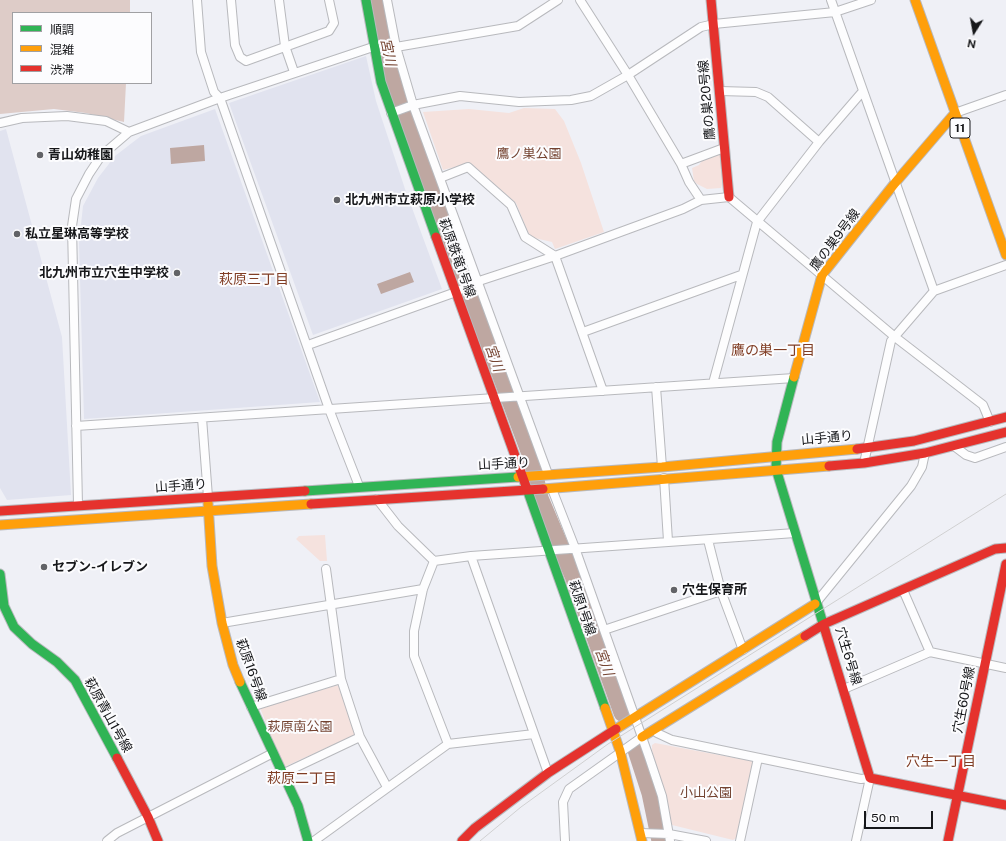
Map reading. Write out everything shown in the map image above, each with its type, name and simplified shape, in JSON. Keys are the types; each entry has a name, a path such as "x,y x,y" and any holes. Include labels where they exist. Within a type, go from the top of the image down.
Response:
{"street":[{"path":"197,0 201,52 214,92 220,98 308,345 329,409 358,486"},
{"path":"231,0 235,45 240,57 246,61 329,31 334,23 329,0"},
{"path":"279,0 285,46 294,72"},
{"name":"萩原鉄竜1号線","path":"366,0 376,46 381,82 402,109 458,290 499,398 524,476"},
{"path":"387,0 396,46 402,109 440,178 545,474"},
{"path":"396,46 518,26 558,0"},
{"path":"580,0 628,75 681,164 689,182 701,200"},
{"name":"鷹の巣20号線","path":"711,0 729,197"},
{"path":"831,0 934,291"},
{"path":"402,109 460,96 518,102 571,100 591,96 628,75 701,27 714,24 835,12 870,0"},
{"name":"11","path":"915,0 1006,255"},
{"path":"78,505 72,226 76,199 89,174 101,156 129,132 294,72 376,46"},
{"path":"720,91 756,92 768,97 819,142"},
{"path":"713,383 741,275 757,222 819,142 863,91"},
{"path":"955,113 1006,95"},
{"name":"鷹の巣9号線","path":"775,456 777,442 822,275 895,183 955,113"},
{"path":"0,123 22,118 67,116 106,122 129,132"},
{"path":"681,164 724,148"},
{"path":"440,178 468,167 511,205 525,237 555,256 603,391"},
{"path":"308,345 476,282 555,256 683,209 701,200 729,197 895,337 984,405 990,422"},
{"path":"864,463 866,448 891,341 934,291 1006,265"},
{"path":"583,332 741,275"},
{"path":"76,426 794,378"},
{"path":"656,387 662,467"},
{"name":"山手通り","path":"0,511 208,498 358,486 662,467 866,448 914,441 1006,417"},
{"path":"202,418 208,498"},
{"name":"山手通り","path":"0,525 377,499 530,491 664,478 864,463 926,453 1006,432"},
{"path":"954,446 966,455 975,458 1006,447"},
{"path":"462,841 475,828 548,773 634,717 816,604 911,486 922,467 926,453"},
{"name":"穴生6号線","path":"775,456 776,469 870,778"},
{"name":"萩原1号線","path":"524,476 552,551 620,751 642,837"},
{"path":"664,478 668,541"},
{"path":"550,489 604,630 642,737 662,796 669,837"},
{"name":"萩原16号線","path":"208,498 207,510 212,566 222,623 233,665 251,707 284,773 298,806 308,841"},
{"path":"377,499 398,526 434,560 668,541 708,540 795,533"},
{"path":"708,540 720,591 743,650"},
{"path":"565,841 563,802 569,789 620,751 824,624 995,549 1006,548"},
{"path":"472,556 548,773"},
{"path":"434,560 423,589 414,631 414,656 448,744"},
{"name":"穴生60号線","path":"948,841 984,663 1006,564"},
{"path":"326,569 341,679 360,737 387,787"},
{"name":"萩原青山1号線","path":"0,574 4,606 14,627 32,644 57,662 75,680 148,817 158,841"},
{"path":"222,623 423,589"},
{"path":"903,590 930,652"},
{"path":"604,630 720,591"},
{"path":"844,689 930,652 1006,668"},
{"path":"251,707 341,679"},
{"path":"655,729 657,733 672,740 861,779 870,778 958,794 1006,805"},
{"path":"314,841 448,744 534,734"},
{"path":"284,773 360,737"},
{"path":"108,841 117,833 273,753"},
{"path":"740,841 758,758"},
{"path":"856,841 870,778"},
{"path":"642,837 669,837 706,841"}],"shaded area":[{"path":"0,0 130,0 130,12 12,12 12,84 126,84 124,122 86,113 54,109 0,114"},
{"name":"北九州市立萩原小学校","path":"366,56 376,101 405,189 442,289 313,335 229,103"},
{"name":"北九州市立穴生中学校","path":"215,109 320,402 84,419 79,243 83,206 98,178 115,156 141,136"},
{"name":"私立星琳高等学校","path":"6,129 62,337 71,495 7,500 0,488 0,131"},
{"path":"204,145 205,161 171,164 170,148"},
{"path":"410,272 414,282 381,294 377,284"}],"green space":[{"name":"鷹ノ巣公園","path":"524,108 555,109 564,121 581,163 604,232 555,249 552,242 530,237 516,203 470,163 443,170 423,112 469,109 509,113"},
{"path":"721,153 723,181 721,188 707,189 697,184 694,181 692,168 699,165 703,159"},
{"path":"325,535 327,561 320,561 296,539 299,536"},
{"name":"萩原南公園","path":"338,685 355,735 284,767 260,708"},
{"name":"小山公園","path":"655,743 751,761 753,764 738,837 733,840 672,825 652,750 652,745"}],"waterway":[{"name":"宮川","path":"376,0 387,55 399,103 530,454 540,498 573,576 622,713"},
{"name":"宮川","path":"636,750 650,793 660,841"}],"tram line":[{"path":"480,841 521,807 608,744 1006,494"}],"traffic: fast":[{"path":"366,0 381,82 436,237"},
{"path":"794,377 777,442 776,469 825,630"},
{"path":"305,491 518,477"},
{"path":"527,489 605,708"},
{"path":"0,574 4,606 14,627 32,644 57,662 75,680 117,758"},
{"path":"240,682 298,806 308,841"}],"traffic: slow":[{"path":"915,0 1006,255"},
{"path":"794,377 822,275 895,183 955,113"},
{"path":"518,477 662,467 857,449"},
{"path":"543,489 829,466"},
{"path":"208,503 212,566 222,623 233,665 240,682"},
{"path":"0,525 311,504"},
{"path":"616,729 815,604"},
{"path":"642,737 805,636"},
{"path":"605,708 620,751 642,841"}],"traffic: jam":[{"path":"711,0 729,197"},
{"path":"436,237 527,489"},
{"path":"857,449 914,441 1006,417"},
{"path":"829,466 864,463 925,453 1006,432"},
{"path":"311,504 543,489"},
{"path":"0,511 305,491"},
{"path":"805,636 824,624 995,549 1006,548"},
{"path":"948,841 1006,564"},
{"path":"825,630 870,778 1006,805"},
{"path":"462,841 475,828 548,773 616,729"},
{"path":"117,758 148,817 158,841"}],"place":[{"name":"青山幼稚園","path":"40,155"},
{"name":"北九州市立萩原小学校","path":"337,200"},
{"name":"私立星琳高等学校","path":"17,234"},
{"name":"北九州市立穴生中学校","path":"177,273"},
{"name":"セブン-イレブン","path":"44,567"},
{"name":"穴生保育所","path":"674,590"}],"district":[{"name":"萩原三丁目","path":"254,280"},
{"name":"鷹の巣一丁目","path":"773,351"},
{"name":"穴生一丁目","path":"941,762"},
{"name":"萩原二丁目","path":"302,779"}]}
